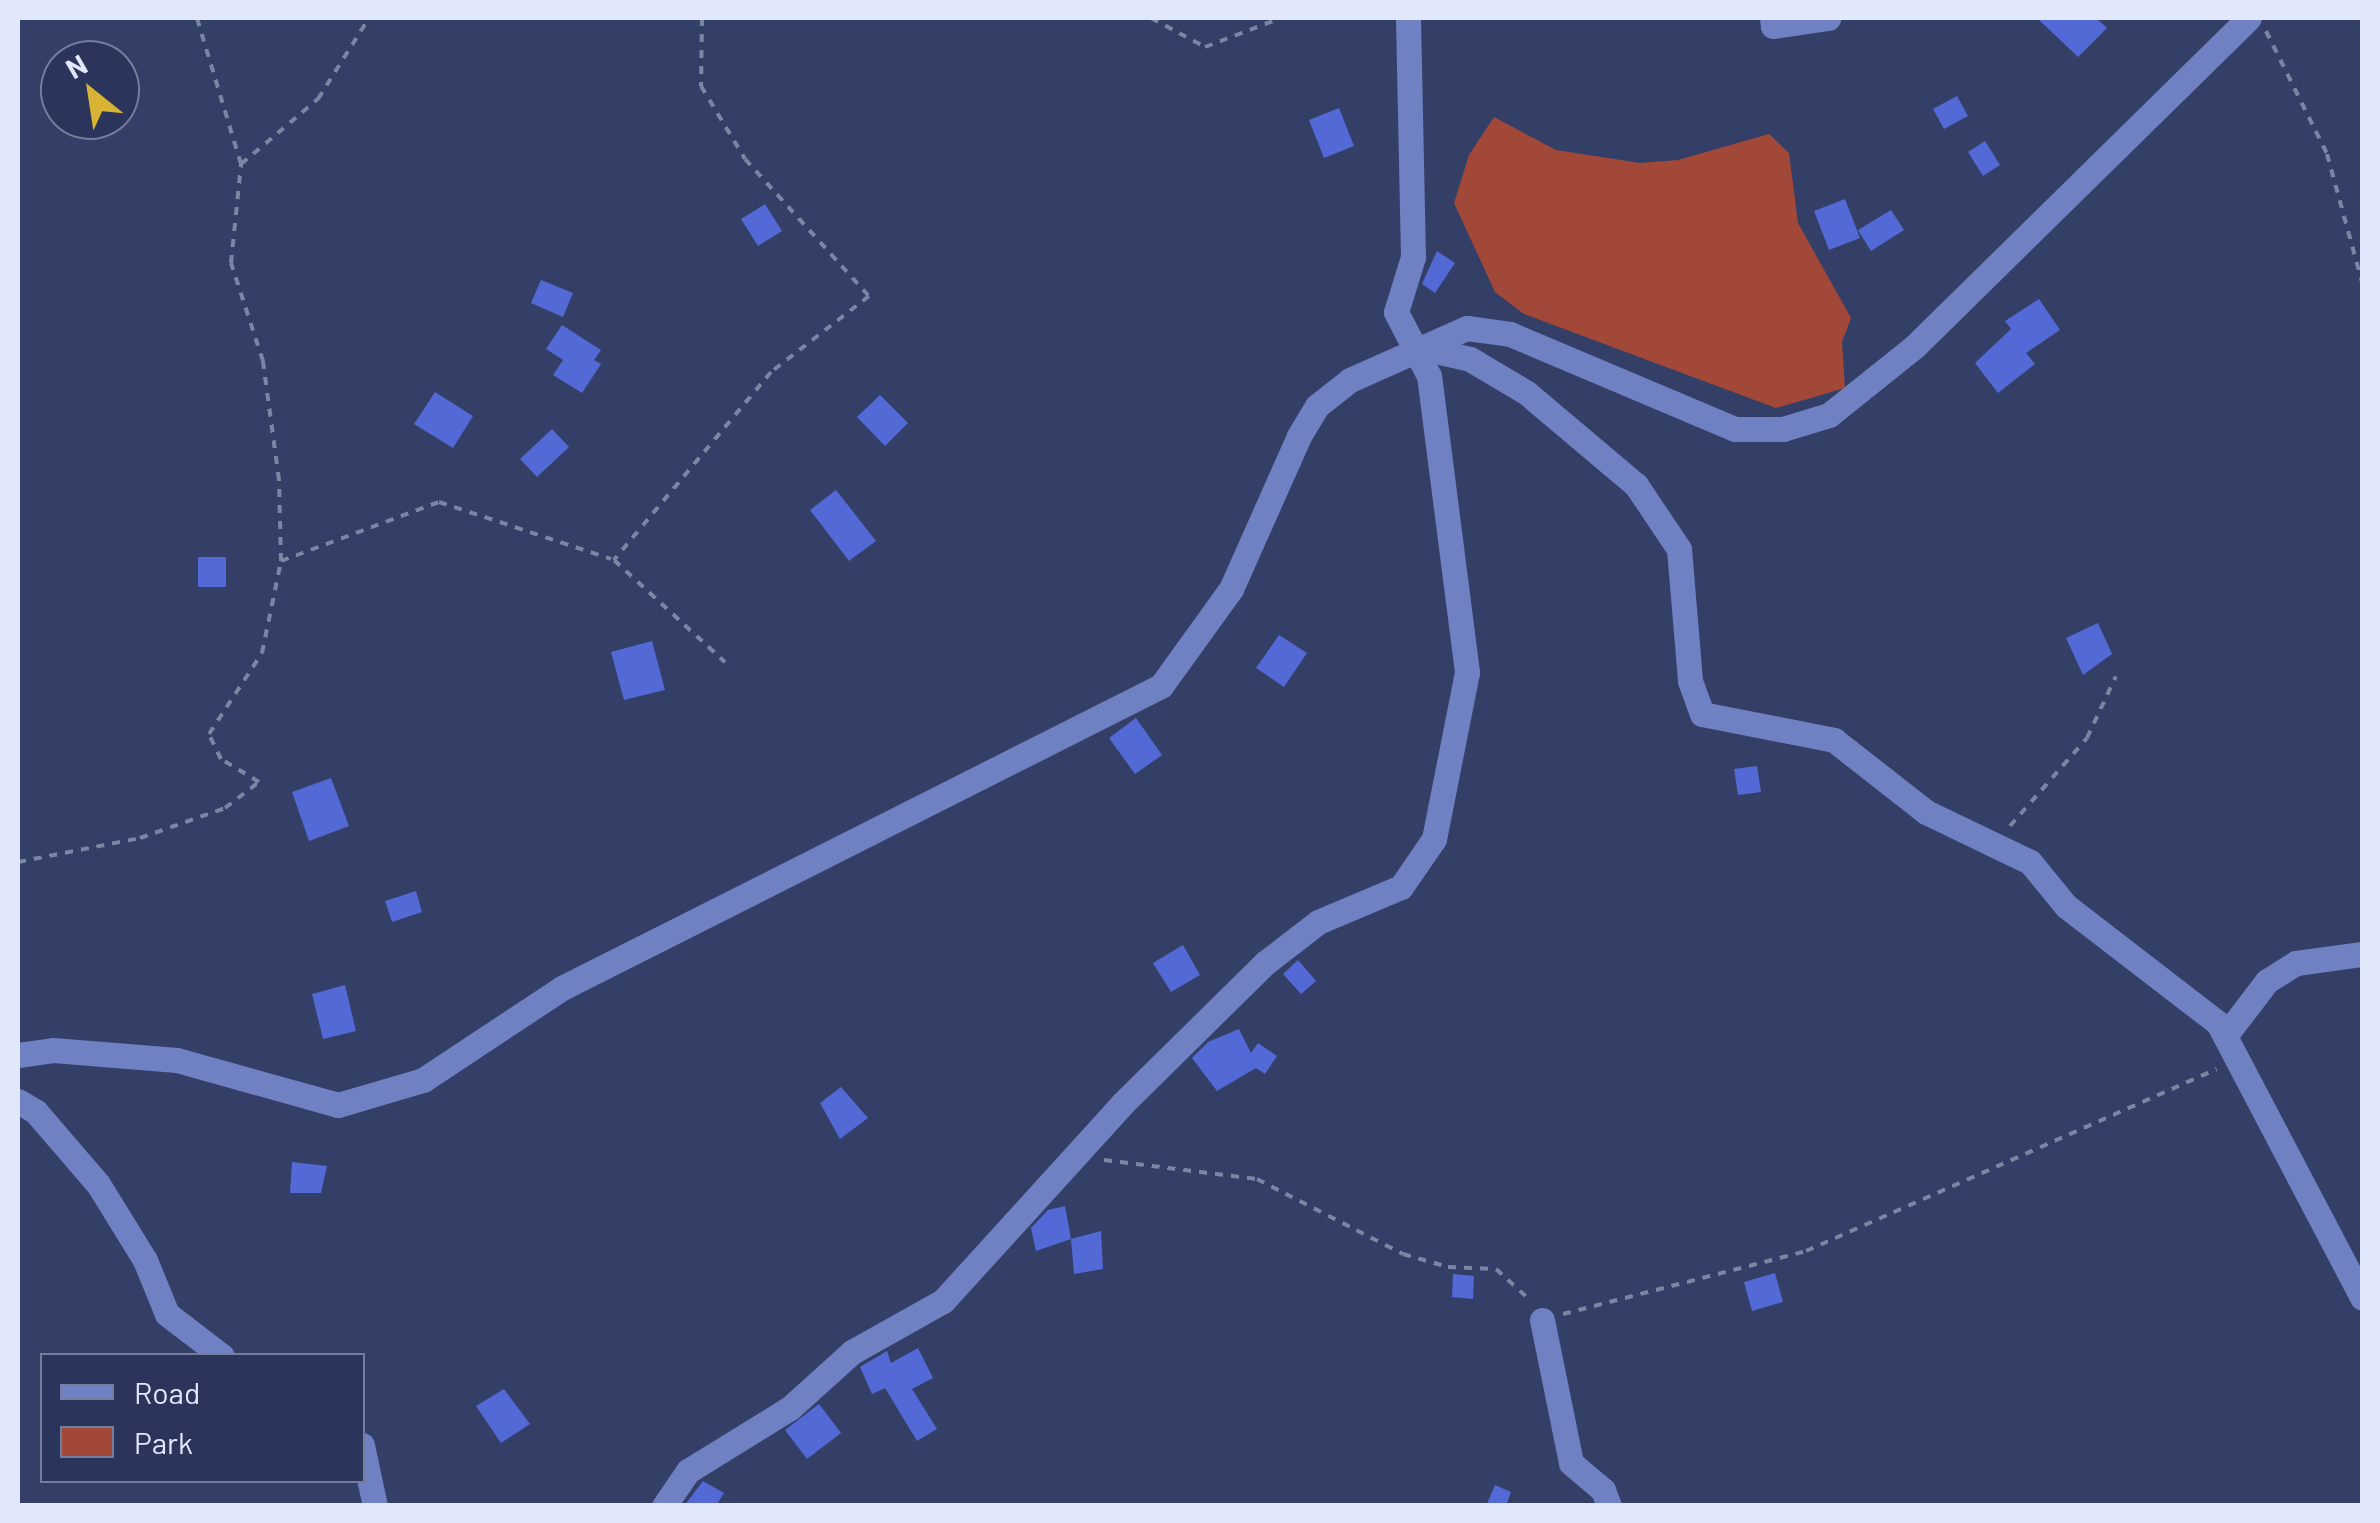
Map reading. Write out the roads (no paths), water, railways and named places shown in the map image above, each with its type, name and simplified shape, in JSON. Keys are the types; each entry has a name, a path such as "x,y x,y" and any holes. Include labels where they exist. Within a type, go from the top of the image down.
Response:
{"street":[{"path":"664,1506 688,1470 790,1408 852,1352 944,1301 1074,1156 1265,963 1318,922 1401,887 1434,839 1468,672 1428,376 1396,312 1413,257 1408,18"},
{"path":"1772,18 1773,26 1828,18"},
{"path":"18,1055 53,1050 177,1060 338,1105 423,1080 562,988 1160,686 1231,590 1318,406 1350,380 1414,346 1466,328 1510,334 1735,429 1783,429 1829,415 1915,346 2249,18"},
{"path":"1414,346 1470,359 1527,393 1636,485 1679,549 1690,682 1702,714 1834,740 1926,812 1998,841 2030,862 2066,906 2125,956 2218,1023 2362,1297"},
{"path":"2225,1036 2268,981 2296,963 2362,954"},
{"path":"18,1101 36,1112 98,1184 145,1260 167,1314 218,1353"},
{"path":"1542,1320 1572,1462 1603,1490 1609,1506"},
{"path":"365,1459 375,1506"}]}
